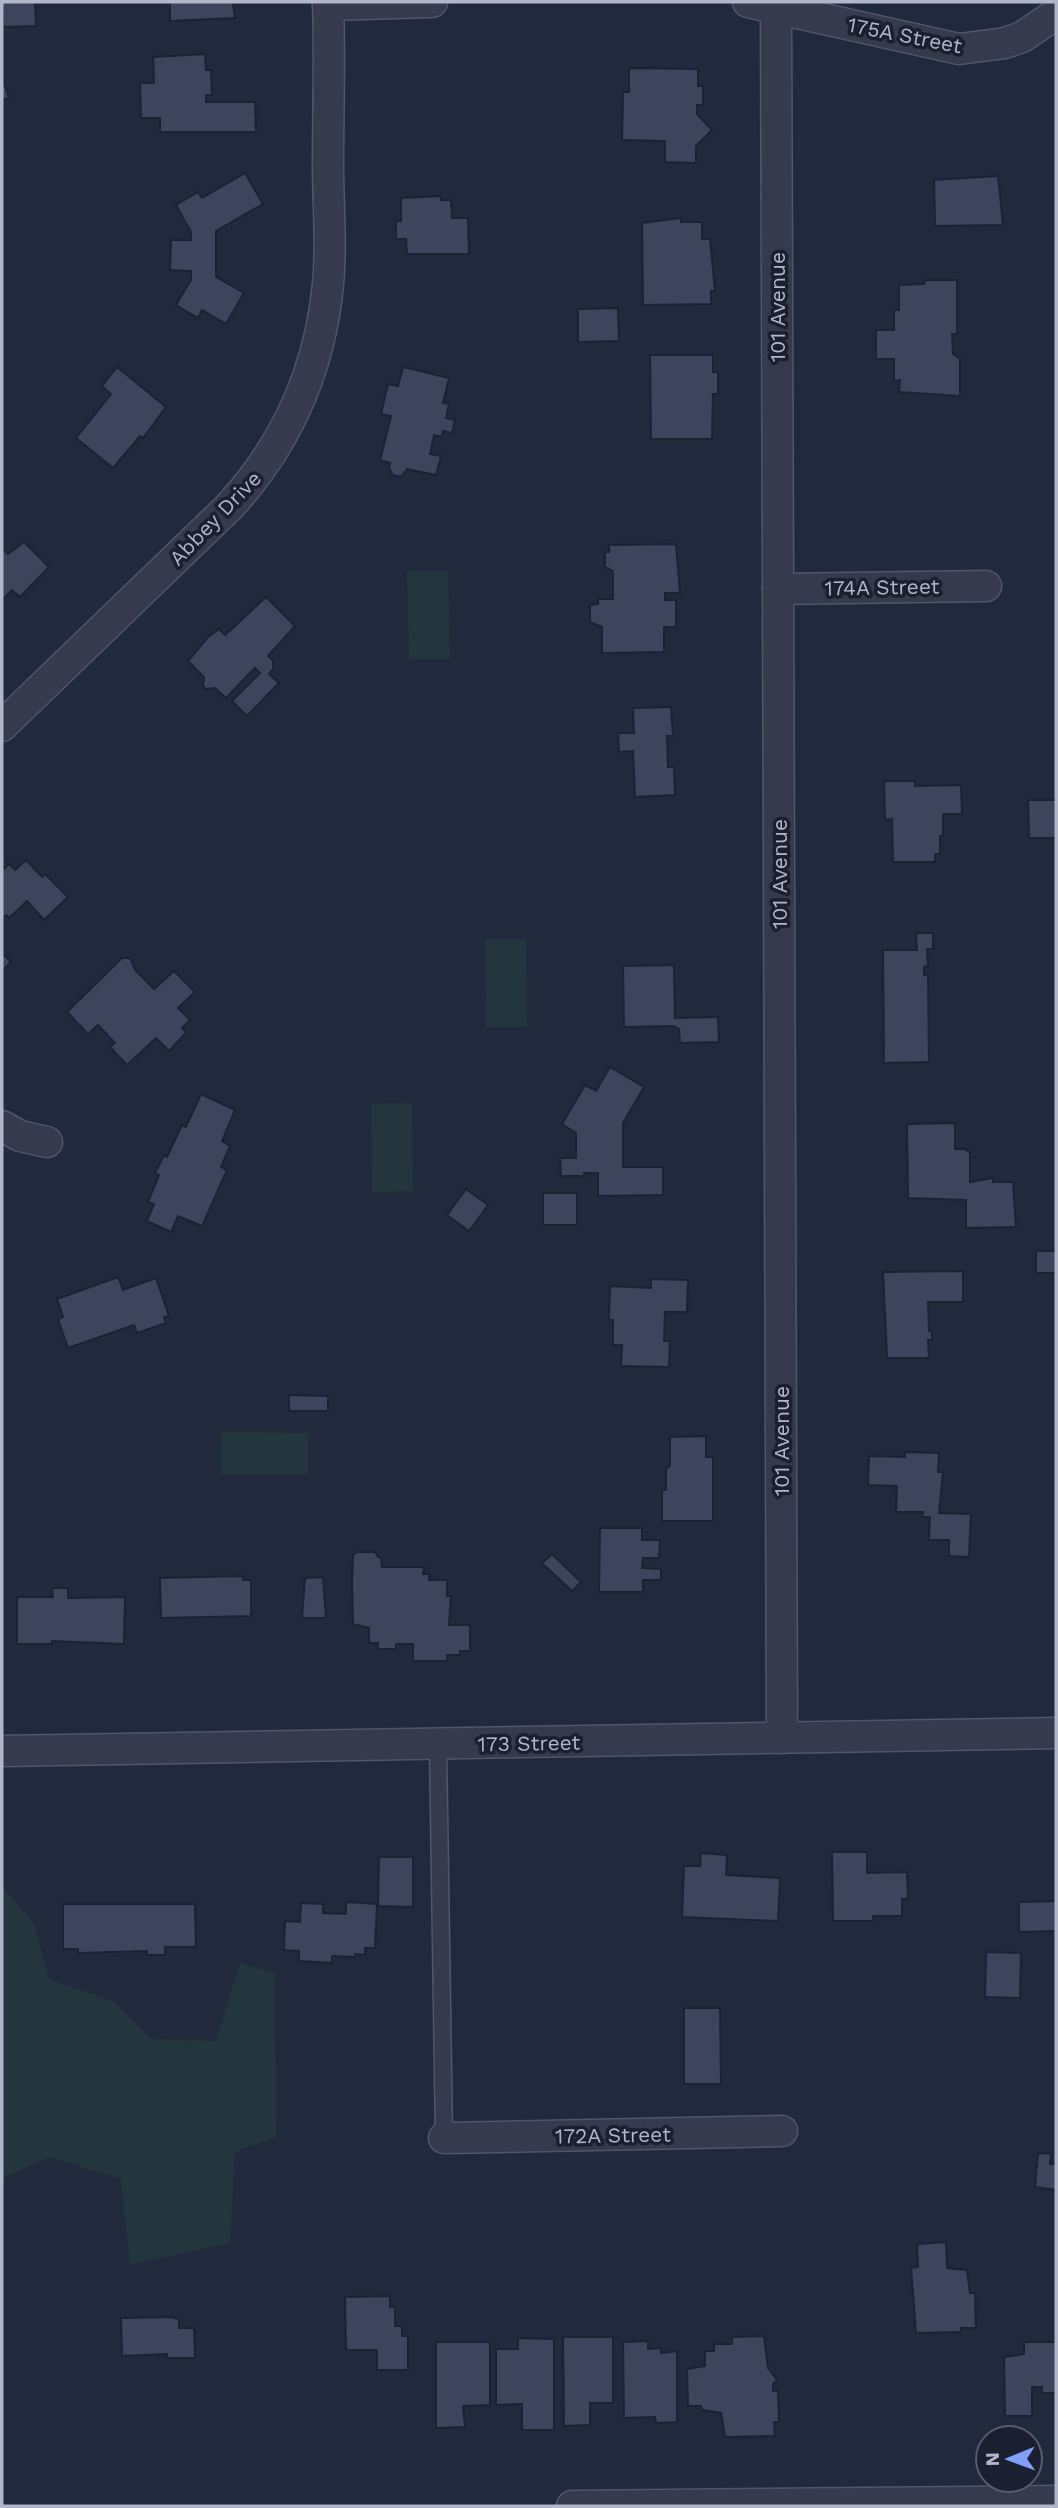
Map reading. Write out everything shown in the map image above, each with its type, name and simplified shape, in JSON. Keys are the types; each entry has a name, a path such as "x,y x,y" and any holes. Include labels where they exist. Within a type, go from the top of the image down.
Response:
{"street":[{"path":"328,3 432,2"},
{"name":"Abbey Drive","path":"2,726 229,507 258,476 291,420 316,358 329,281 328,3"},
{"name":"175A Street","path":"762,5 967,49 1006,43 1022,37 1056,14"},
{"name":"101 Avenue","path":"762,5 778,589 782,1738"},
{"name":"174A Street","path":"778,589 986,586"},
{"path":"2,1126 20,1136 47,1142"},
{"name":"173 Street","path":"2,1751 1056,1733"},
{"name":"172A Street","path":"443,2138 782,2131"},
{"path":"572,2506 1056,2501"}],"lane":[{"path":"438,1745 443,2138"}],"shaded area":[{"path":"407,571 448,571 450,659 409,659"},
{"path":"485,939 526,939 527,1027 486,1027"},
{"path":"412,1103 413,1191 372,1192 371,1104"},
{"path":"221,1432 308,1433 308,1474 221,1474"},
{"path":"2,1887 34,1923 49,1979 113,2001 151,2039 216,2041 240,1963 275,1973 276,2137 235,2152 230,2243 130,2265 121,2179 50,2157 2,2178"}],"building":[{"path":"2,2 35,2 36,26 3,27"},
{"path":"170,2 233,2 235,18 170,21"},
{"path":"205,54 206,70 211,70 212,95 206,95 206,102 255,102 256,132 160,132 160,118 141,118 140,83 154,83 153,57"},
{"path":"629,68 698,69 698,86 703,86 703,105 697,105 697,114 712,130 696,146 696,163 665,162 665,141 622,140 623,92 629,92"},
{"path":"2,77 9,98 2,100"},
{"path":"245,173 263,204 216,231 216,277 244,293 226,324 202,310 198,318 176,305 191,280 191,271 170,270 171,240 191,240 191,232 176,205 198,192 202,198"},
{"path":"998,176 1003,225 935,226 934,180"},
{"path":"441,196 441,200 451,200 452,218 468,218 469,254 407,254 406,239 396,239 396,221 401,221 401,198"},
{"path":"681,218 681,222 702,222 702,239 710,239 715,291 711,291 711,304 643,305 642,223"},
{"path":"925,280 957,280 957,334 952,334 953,354 960,359 960,396 899,392 900,380 894,381 894,359 876,359 876,330 894,330 894,310 899,310 899,285 924,284"},
{"path":"618,308 619,341 578,342 578,309"},
{"path":"650,355 713,355 713,372 718,372 718,394 713,394 712,439 651,439"},
{"path":"117,367 166,407 143,438 140,436 113,468 76,438 111,394 102,386"},
{"path":"403,367 449,378 443,403 449,404 446,418 455,420 452,433 443,431 442,437 434,435 430,454 441,456 436,475 407,469 401,477 393,475 389,468 390,463 380,460 391,416 381,414 388,384 398,386"},
{"path":"24,542 49,567 20,597 12,590 2,600 2,548 8,554"},
{"path":"676,544 680,593 665,593 665,600 676,600 676,627 664,627 664,652 602,653 602,627 590,622 590,605 598,604 598,599 613,599 613,571 605,567 605,552 609,552 609,545"},
{"path":"266,597 295,626 268,656 273,661 273,669 269,674 279,683 247,716 232,701 260,673 255,668 226,698 215,688 206,689 203,686 204,677 188,661 208,637 219,629 225,635"},
{"path":"671,707 673,736 667,736 668,767 674,767 675,795 635,797 633,751 619,752 618,733 634,733 633,708"},
{"path":"884,781 915,781 915,786 961,785 962,814 943,814 940,854 935,854 935,862 893,862 892,819 885,820"},
{"path":"1028,800 1056,800 1056,838 1029,838"},
{"path":"26,860 42,877 45,874 68,897 44,920 27,901 9,918 6,915 2,919 2,871 9,864 15,870"},
{"path":"916,933 933,933 933,949 927,949 928,966 924,967 924,975 928,975 929,1062 884,1063 883,950 917,950"},
{"path":"2,953 11,962 2,971"},
{"path":"122,958 130,958 135,970 154,989 174,971 195,992 178,1008 190,1020 182,1028 186,1033 169,1051 156,1038 127,1065 110,1047 115,1043 98,1025 88,1034 67,1012"},
{"path":"674,965 675,1018 718,1017 719,1042 680,1043 679,1029 674,1026 624,1027 623,966"},
{"path":"610,1067 644,1087 623,1123 623,1167 663,1167 663,1195 598,1196 598,1173 561,1176 560,1158 576,1158 576,1133 562,1124 585,1085 596,1091"},
{"path":"201,1094 235,1110 222,1141 230,1146 221,1167 227,1170 202,1226 178,1216 171,1232 147,1221 154,1204 148,1202 159,1175 155,1173 164,1155 167,1157 182,1125 186,1127"},
{"path":"955,1123 955,1149 965,1149 970,1153 970,1182 993,1178 993,1182 1013,1182 1016,1227 966,1228 966,1200 908,1198 907,1124"},
{"path":"466,1189 488,1205 469,1231 447,1215"},
{"path":"543,1193 577,1193 577,1225 543,1225"},
{"path":"1036,1251 1056,1251 1056,1273 1036,1273"},
{"path":"963,1271 963,1302 928,1302 929,1331 932,1331 932,1340 928,1340 929,1358 887,1358 883,1272"},
{"path":"118,1277 123,1290 156,1278 169,1316 164,1317 166,1323 137,1333 134,1325 68,1348 58,1319 63,1317 57,1299"},
{"path":"651,1279 688,1280 687,1312 665,1312 664,1341 670,1341 669,1367 621,1366 622,1345 613,1345 613,1320 609,1320 610,1286 651,1288"},
{"path":"289,1395 328,1396 328,1411 289,1411"},
{"path":"706,1436 706,1457 713,1457 713,1521 662,1521 662,1490 666,1490 666,1469 670,1466 670,1437"},
{"path":"905,1452 939,1453 938,1472 943,1472 939,1513 971,1514 969,1557 949,1556 949,1540 929,1540 930,1517 922,1517 923,1512 896,1512 897,1486 868,1485 869,1456 905,1457"},
{"path":"600,1528 642,1528 642,1540 660,1540 659,1558 643,1558 642,1568 661,1569 661,1580 643,1580 643,1592 599,1592"},
{"path":"357,1552 375,1552 381,1557 382,1567 424,1567 423,1574 429,1574 429,1580 447,1580 447,1596 451,1596 449,1625 470,1625 470,1651 460,1651 460,1655 447,1655 447,1661 413,1661 413,1644 396,1644 396,1649 378,1649 378,1643 369,1643 369,1628 353,1624 353,1555"},
{"path":"552,1554 581,1582 572,1591 542,1563"},
{"path":"243,1576 243,1580 251,1580 251,1616 161,1618 160,1578"},
{"path":"323,1577 326,1618 302,1618 305,1578"},
{"path":"52,1588 68,1588 68,1598 125,1597 124,1644 52,1641 52,1644 17,1644 17,1597 53,1597"},
{"path":"832,1852 867,1852 867,1873 907,1872 908,1899 902,1899 902,1916 873,1916 873,1921 833,1921"},
{"path":"701,1853 727,1855 726,1875 780,1878 778,1921 682,1917 684,1866 700,1866"},
{"path":"379,1857 413,1857 413,1907 378,1906"},
{"path":"1056,1901 1056,1931 1019,1932 1019,1902"},
{"path":"346,1902 377,1904 375,1948 365,1948 365,1955 355,1954 355,1957 332,1956 332,1963 299,1961 299,1951 284,1950 285,1921 300,1922 301,1903 323,1904 323,1913 346,1914"},
{"path":"63,1904 195,1904 196,1947 165,1947 165,1955 147,1955 147,1951 78,1953 78,1949 63,1949"},
{"path":"986,1952 1021,1953 1020,1998 985,1997"},
{"path":"684,2008 720,2008 721,2084 684,2084"},
{"path":"1038,2153 1051,2154 1050,2164 1056,2164 1056,2190 1035,2187"},
{"path":"946,2242 947,2268 967,2270 970,2293 975,2293 976,2328 961,2328 961,2332 916,2333 911,2268 918,2267 917,2244"},
{"path":"390,2296 390,2307 395,2307 395,2326 402,2326 402,2336 408,2336 408,2370 377,2370 377,2350 346,2350 345,2297"},
{"path":"121,2318 179,2319 179,2328 194,2328 195,2358 167,2358 167,2354 122,2356"},
{"path":"764,2336 768,2368 777,2380 773,2384 773,2391 778,2391 779,2422 774,2422 775,2436 725,2437 721,2413 702,2410 701,2406 688,2406 687,2369 705,2366 705,2351 714,2351 714,2344 732,2344 732,2337"},
{"path":"563,2337 613,2337 613,2403 590,2403 590,2425 564,2426"},
{"path":"518,2338 554,2339 554,2430 522,2430 522,2404 496,2405 496,2349 518,2349"},
{"path":"648,2341 648,2349 661,2348 661,2353 677,2351 677,2422 656,2423 655,2417 624,2418 623,2342"},
{"path":"436,2342 490,2342 490,2405 463,2406 465,2427 436,2428"},
{"path":"1024,2342 1056,2342 1056,2393 1042,2393 1042,2387 1032,2387 1032,2416 1005,2416 1004,2357 1024,2354"}]}
